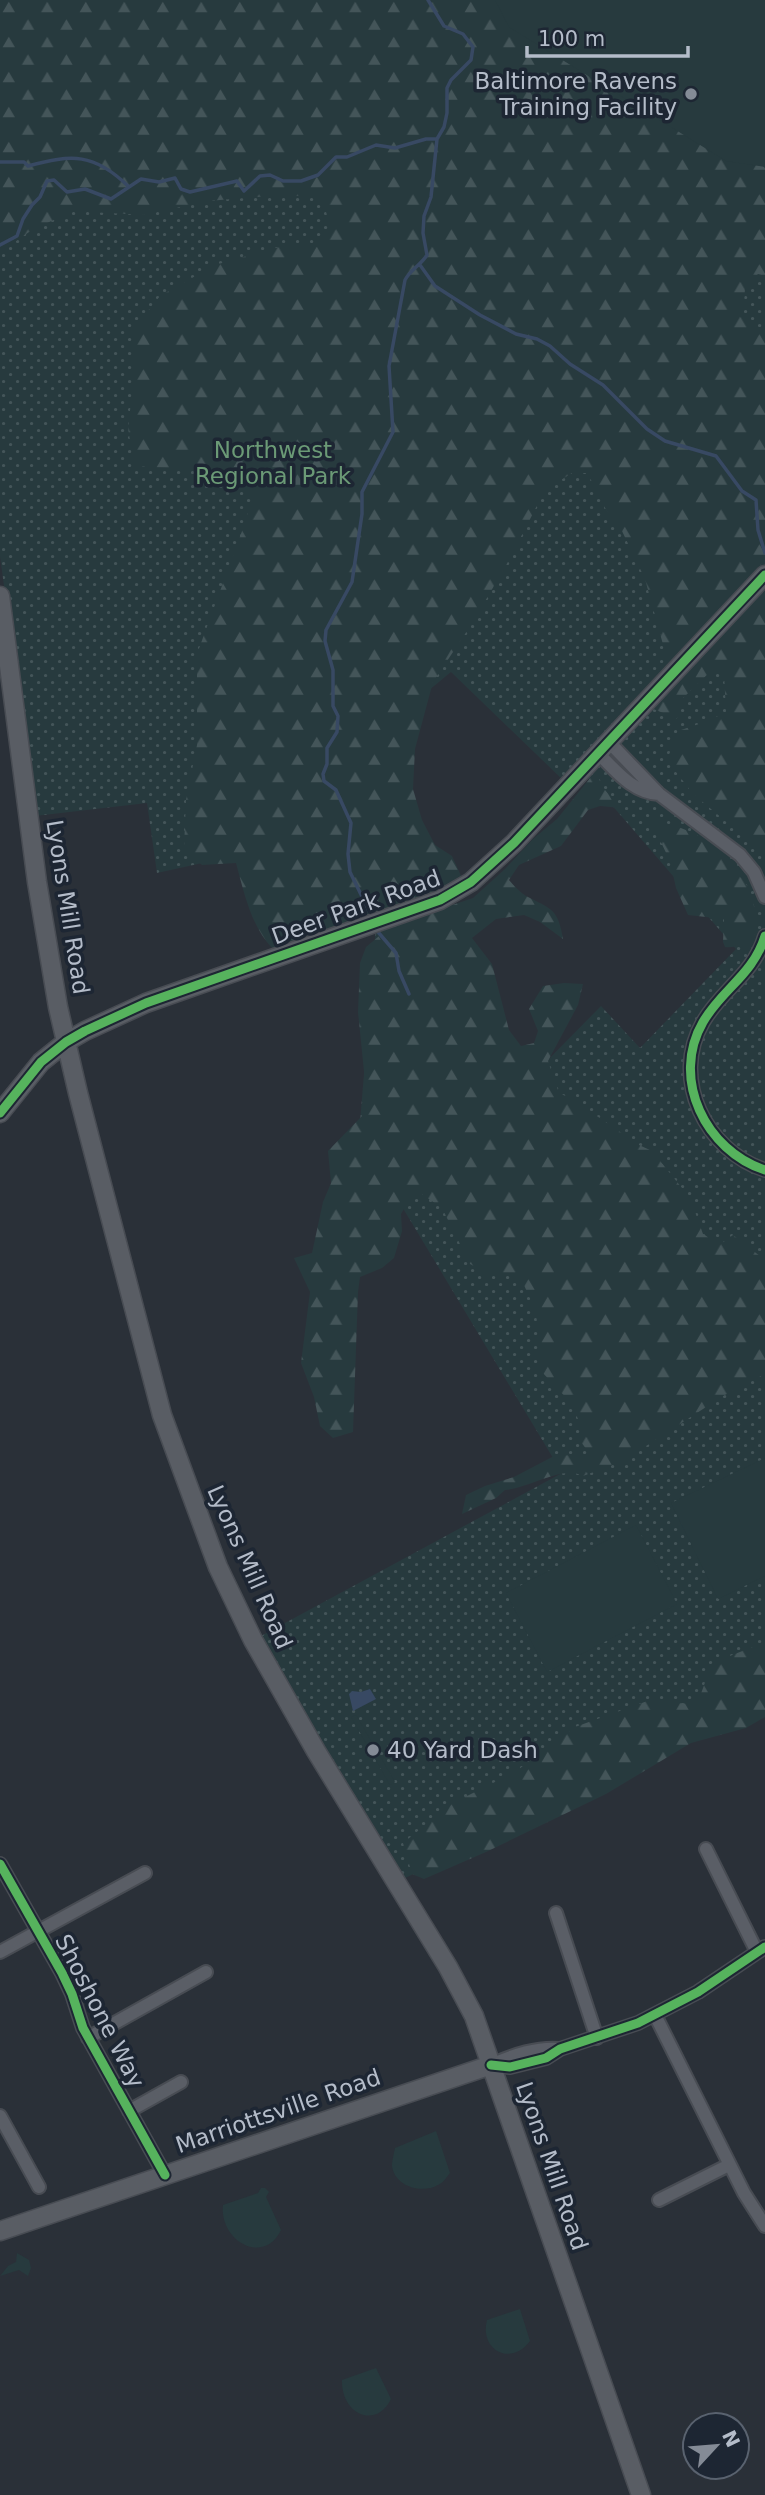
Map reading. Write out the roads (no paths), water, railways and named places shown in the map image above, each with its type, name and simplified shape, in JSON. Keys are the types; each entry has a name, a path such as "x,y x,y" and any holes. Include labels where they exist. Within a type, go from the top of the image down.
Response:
{"main road":[{"name":"Deer Park Road","path":"0,1113 31,1073 66,1042 102,1022 146,1003 414,910 462,888 496,861 765,575"},
{"name":"Lyons Mill Road","path":"0,596 38,895 66,1042 155,1390 174,1449 218,1567 253,1640 295,1716 457,1983 474,2016 641,2495"},
{"name":"Marriottsville Road","path":"0,2231 491,2065"}],"street":[{"path":"603,748 633,787 647,794 659,794 740,855 754,872 765,898"},
{"path":"765,936 752,965 704,1021 692,1049 691,1068 693,1094 708,1128 732,1154 765,1170"},
{"path":"706,1849 761,1949"},
{"name":"Shoshone Way","path":"0,1864 68,1984 88,2038 165,2175"},
{"path":"0,1952 145,1873"},
{"path":"556,1913 597,2038"},
{"name":"Marriottsville Road","path":"491,2065 510,2067 547,2058 560,2049 597,2038 655,2015 698,1992 761,1949"},
{"path":"88,2038 206,1972"},
{"path":"655,2015 729,2165 765,2225"},
{"path":"129,2111 181,2082"},
{"path":"0,2116 39,2187"},
{"path":"659,2200 729,2165"}],"water":[{"path":"370,1689 376,1699 353,1711 349,1694 352,1691"}],"waterway":[{"path":"369,911 350,872 348,854 351,823 336,790 324,781 327,748 337,732 338,716 333,706 333,670 325,641 326,630 352,582 362,514 362,492 393,432 389,366 405,280 427,255 423,233 424,216 431,197 437,139 444,127 447,113 447,88 451,80 471,60 473,47 463,34 444,26 428,0"},
{"path":"0,245 17,236 23,219 40,197 47,181 54,180 67,192 85,189 111,199 141,179 159,182 175,178 181,189 190,192 237,181 244,191 260,176 270,175 283,181 301,181 318,175 336,157 347,157 376,145 395,148 426,139 437,139"},
{"path":"0,162 24,162 28,166 57,159 82,159 104,167 128,186"},
{"path":"420,265 435,286 480,315 516,334 537,339 550,346 570,364 603,385 647,429 665,441 716,456 742,491 756,500 758,530 765,553"},
{"path":"378,932 396,953 399,971 409,994"}],"place":[{"name":"Baltimore Ravens Training Facility","path":"691,94"},
{"name":"40 Yard Dash","path":"373,1750"}],"park label":[{"name":"Northwest Regional Park","path":"273,463"}]}
